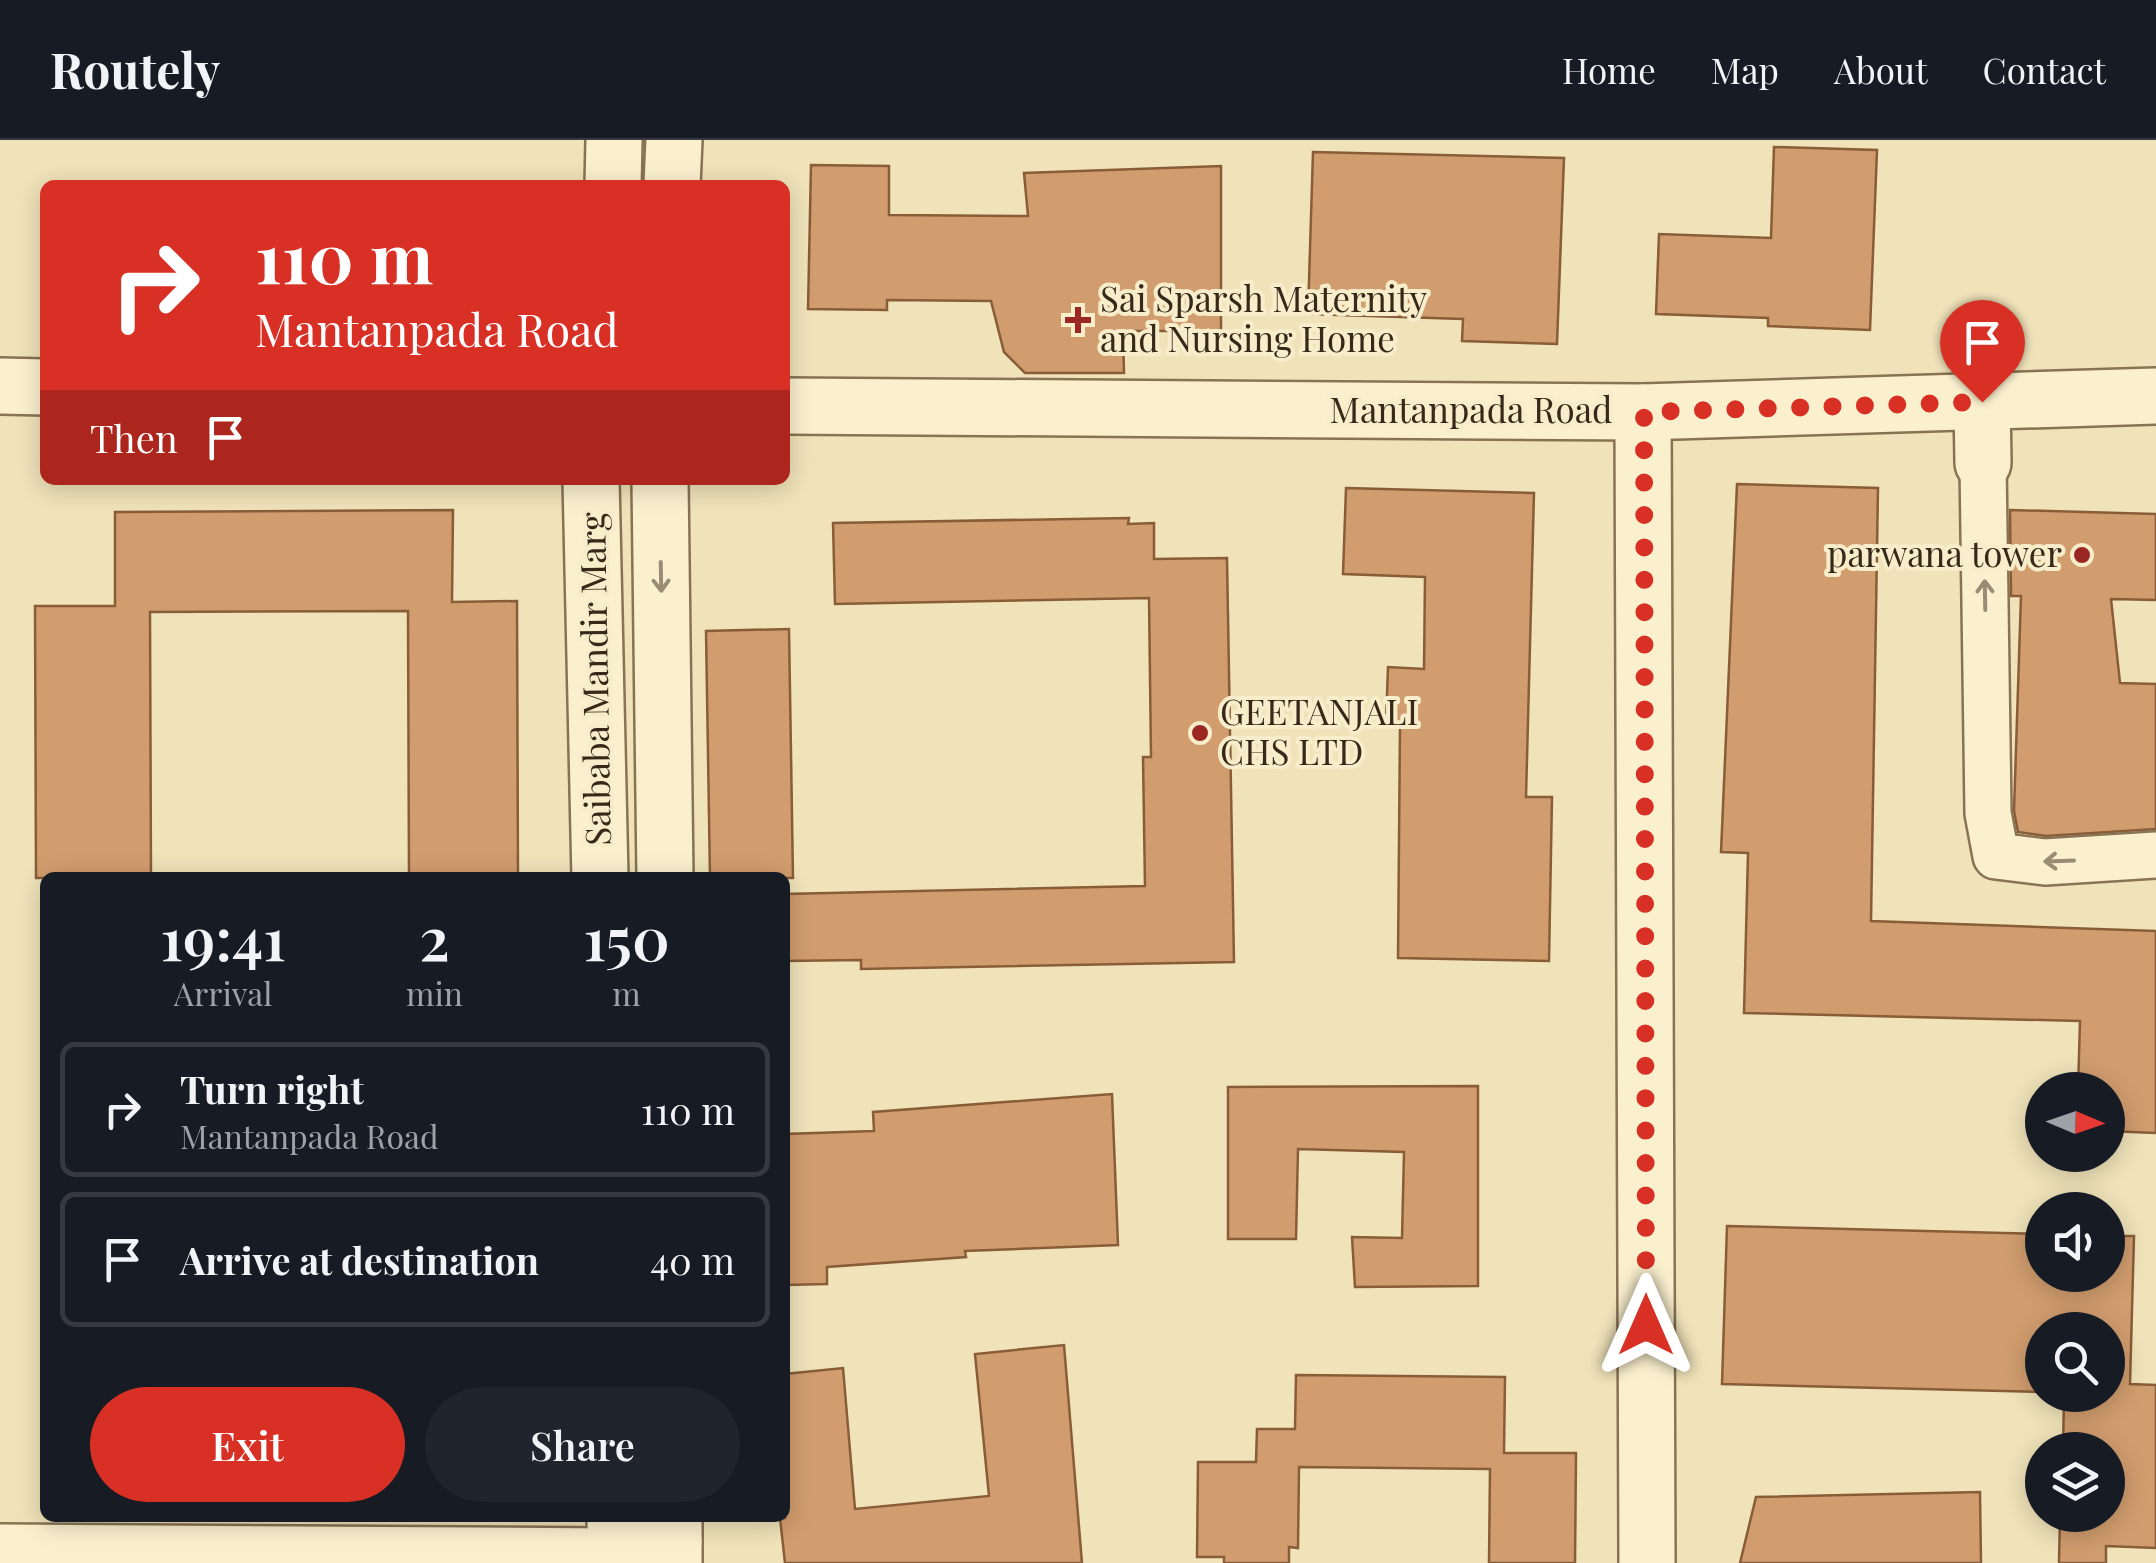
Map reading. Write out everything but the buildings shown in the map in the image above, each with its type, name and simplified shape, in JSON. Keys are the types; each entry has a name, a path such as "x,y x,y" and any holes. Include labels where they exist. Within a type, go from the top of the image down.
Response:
{"street":[{"path":"613,180 614,140"},
{"path":"672,180 674,140"},
{"path":"0,386 40,387"},
{"name":"Mantanpada Road","path":"790,406 1644,412 2156,396"},
{"path":"1982,402 1988,814 1996,856 2045,862 2156,855"},
{"path":"1644,412 1647,1563"},
{"name":"Saibaba Mandir Marg","path":"591,485 600,872"},
{"name":"Saibaba Mandir Marg","path":"660,485 665,872"},
{"path":"0,1552 616,1545 674,1541"}],"place":[{"name":"Sai Sparsh Maternity and Nursing Home","path":"1078,320"},
{"name":"parwana tower","path":"2082,555"},
{"name":"GEETANJALI CHS LTD","path":"1200,733"}],"route":[{"path":"1646,1325 1644,412 1982,402"}]}
